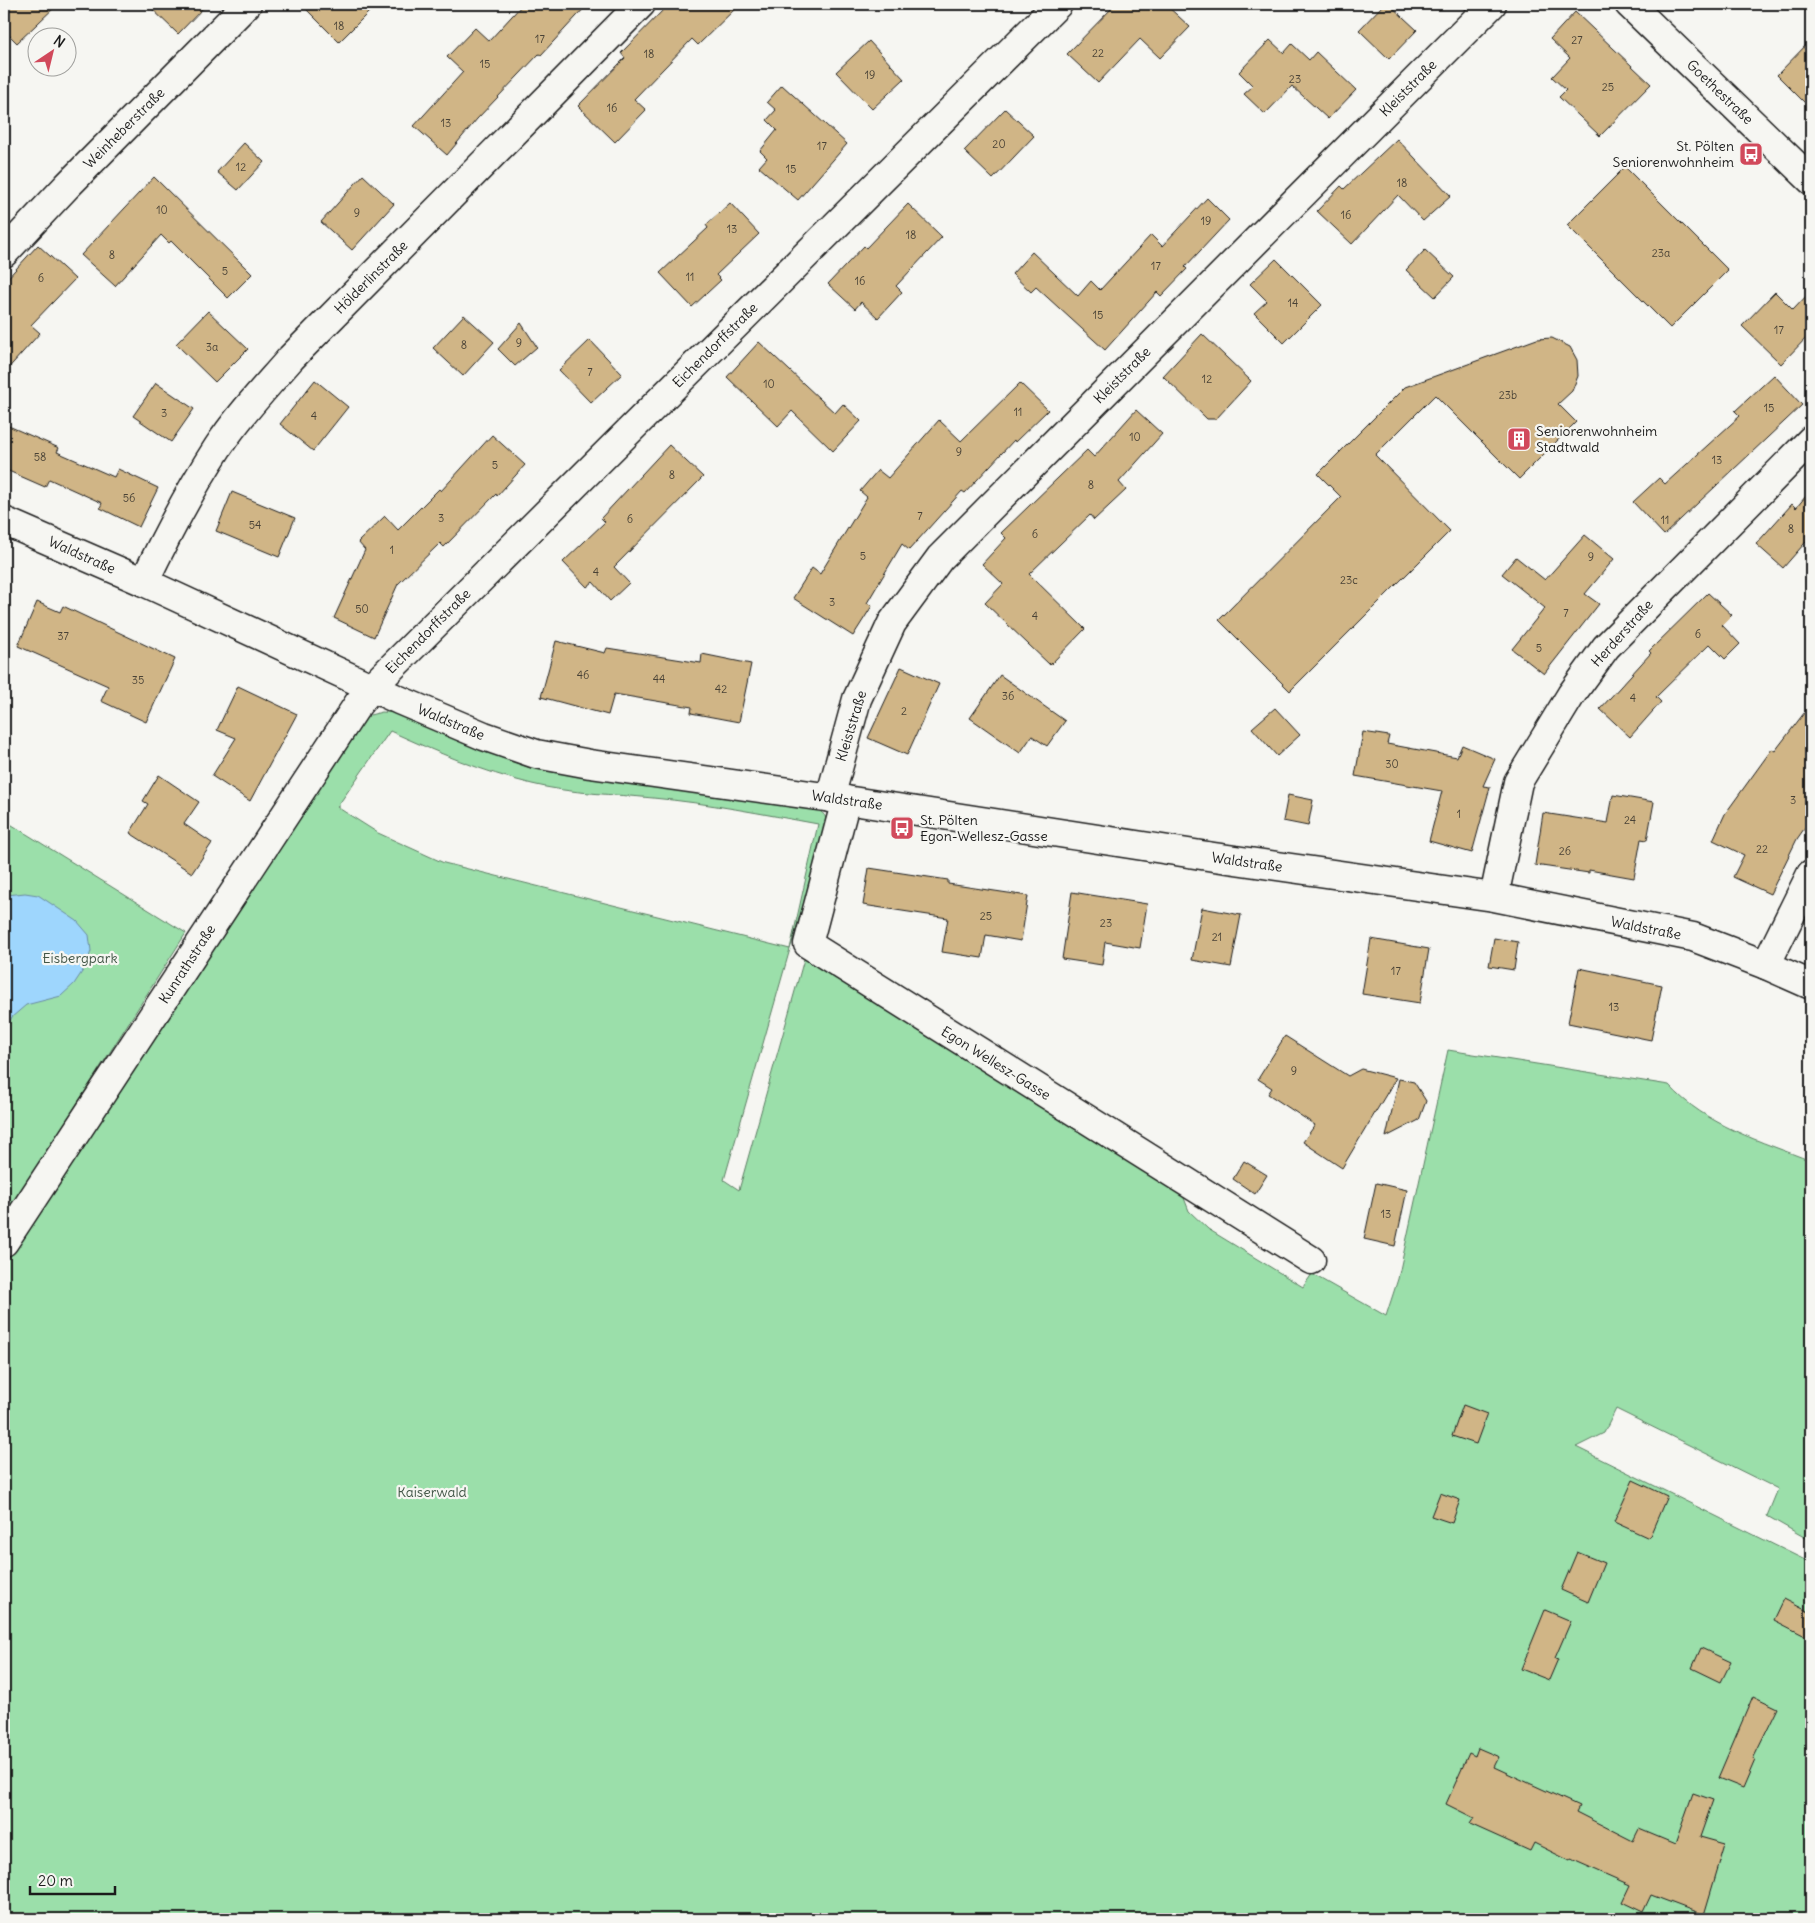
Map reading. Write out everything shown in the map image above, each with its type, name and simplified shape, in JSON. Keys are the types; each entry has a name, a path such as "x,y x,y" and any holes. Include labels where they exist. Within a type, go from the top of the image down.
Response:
{"street":[{"name":"Weinheberstraße","path":"4,253 66,186 247,4"},
{"name":"Hölderlinstraße","path":"144,582 189,494 218,446 252,402 291,358 640,4"},
{"name":"Eichendorffstraße","path":"372,687 1058,4"},
{"name":"Kleiststraße","path":"838,799 857,699 892,623 940,558 1492,4"},
{"name":"Goethestraße","path":"1629,4 1811,180"},
{"name":"Herderstraße","path":"1494,897 1518,782 1571,694 1606,646 1811,440"},
{"name":"Waldstraße","path":"4,520 372,687 484,736 536,754 590,764 1494,897 1693,937 1766,965 1811,986"},
{"name":"Kunrathstraße","path":"4,1242 358,704 372,687"},
{"name":"Egon Wellesz-Gasse","path":"838,799 808,944 1311,1260"},
{"path":"1766,965 1811,874"}],"green space":[{"name":"Kaiserwald","path":"382,712 397,713 478,749 531,768 589,778 811,808 820,811 824,815 828,825 790,949 724,1180 739,1190 804,959 1177,1190 1184,1198 1189,1211 1208,1229 1303,1287 1312,1274 1386,1316 1398,1279 1448,1050 1669,1085 1684,1099 1717,1122 1754,1139 1811,1161 1811,1541 1767,1516 1778,1489 1616,1409 1604,1433 1576,1447 1811,1563 1811,1919 4,1919 4,1264 337,756 361,723 370,715","holes":["390,731 442,754 478,767 514,779 547,787 577,792 694,803 818,824 790,949 444,863 378,833 337,807"]},
{"name":"Eisbergpark","path":"4,820 186,933 4,1218"}],"water":[{"path":"4,892 7,895 25,893 38,895 77,921 89,935 91,951 86,966 74,984 61,996 26,1005 12,1017 4,1032"}],"building":[{"path":"4,4 58,4 33,28 28,28 28,33 17,43 4,30"},
{"path":"147,4 207,4 178,34"},
{"path":"301,4 377,4 339,42"},
{"path":"523,4 588,4 541,55 539,54 477,119 447,155 414,126 463,72 447,57 475,28 489,41"},
{"path":"669,4 740,4 698,45 692,39 634,99 646,110 615,142 578,106 625,58 621,53"},
{"path":"1116,4 1165,4 1190,27 1160,58 1140,39 1098,83 1067,54"},
{"path":"1384,4 1389,4 1417,30 1389,59 1359,30"},
{"path":"1575,12 1651,84 1600,136 1559,97 1566,90 1552,77 1570,58 1550,39"},
{"path":"1270,40 1284,53 1292,44 1309,60 1316,52 1356,90 1328,119 1292,86 1265,114 1244,94 1253,86 1239,72"},
{"path":"1811,40 1811,109 1777,75"},
{"path":"869,41 904,79 872,109 836,72"},
{"path":"782,85 847,144 798,200 759,167 767,158 760,151 777,130 767,120 776,110 767,102"},
{"path":"1005,109 1034,136 993,179 964,151"},
{"path":"1397,139 1451,196 1423,221 1398,195 1352,244 1317,211 1341,186 1344,189"},
{"path":"244,143 264,162 238,190 217,172"},
{"path":"1625,167 1728,270 1670,328 1567,225"},
{"path":"363,175 394,204 352,250 321,222"},
{"path":"154,177 252,274 228,298 171,241 169,243 161,235 115,286 81,255"},
{"path":"1207,198 1229,220 1185,267 1187,269 1161,296 1157,292 1105,350 1036,287 1031,292 1012,274 1032,252 1078,296 1091,281 1100,290 1151,235 1162,246"},
{"path":"730,203 759,234 716,275 721,280 692,307 660,273 708,228 706,225"},
{"path":"908,204 942,237 896,286 902,292 878,318 861,302 855,309 828,284"},
{"path":"38,245 75,279 31,325 40,333 4,373 4,282"},
{"path":"1425,250 1454,277 1435,297 1406,270"},
{"path":"1276,259 1322,305 1284,343 1254,313 1267,301 1250,284"},
{"path":"1811,291 1811,333 1781,364 1742,326 1775,292 1793,310"},
{"path":"208,311 248,349 215,382 176,344"},
{"path":"464,315 494,342 463,376 433,348"},
{"path":"521,323 537,347 515,366 498,349"},
{"path":"1202,334 1251,381 1216,419 1207,419 1163,376"},
{"name":"Seniorenwohnheim Stadtwald","path":"1552,338 1570,347 1577,360 1578,376 1572,391 1558,404 1576,422 1519,479 1435,395 1375,455 1450,531 1290,691 1219,620 1341,497 1318,474 1405,387 1537,339"},
{"path":"590,340 622,374 591,403 559,370"},
{"path":"759,342 835,413 843,404 861,421 833,451 792,411 778,426 727,377"},
{"path":"1774,375 1802,405 1664,535 1633,502 1659,478 1665,484 1740,416 1735,411"},
{"path":"315,380 348,407 313,451 280,424"},
{"path":"156,383 194,409 171,442 133,416"},
{"path":"1020,383 1048,410 1015,442 1014,440 965,493 962,491 909,550 902,544 867,603 872,606 853,636 793,598 812,568 820,574 867,497 860,491 878,470 888,478 939,420 961,441"},
{"path":"1136,410 1162,434 1119,482 1126,490 1094,520 1090,515 1029,574 1085,629 1050,665 985,603 1003,584 982,564 1006,538 1001,533 1087,450 1094,457"},
{"path":"4,424 59,448 57,452 114,477 118,469 158,488 139,527 100,508 102,503 49,479 45,487 4,469"},
{"path":"492,435 525,465 497,496 496,494 444,547 440,543 398,584 374,637 334,618 365,550 358,542 385,516 398,530 439,489 441,491"},
{"path":"669,445 703,477 614,567 629,583 610,601 593,582 587,587 563,562 605,522 601,518"},
{"path":"1811,490 1811,536 1783,568 1756,544 1792,504 1796,508"},
{"path":"232,492 295,518 279,557 216,531"},
{"path":"1585,535 1614,559 1585,594 1599,604 1544,674 1512,649 1545,608 1502,574 1516,557 1545,580"},
{"path":"1708,593 1732,615 1722,625 1740,644 1725,659 1710,644 1656,697 1661,702 1630,737 1600,709 1651,653 1649,651"},
{"path":"37,602 60,612 63,606 175,659 146,722 101,701 108,686 18,646"},
{"path":"556,641 605,653 607,648 701,663 702,654 751,664 739,722 691,713 692,707 614,694 608,715 541,697"},
{"path":"901,667 939,684 907,755 868,738"},
{"path":"1000,675 1065,721 1047,746 1032,736 1020,753 970,718"},
{"path":"238,686 297,714 250,801 212,776 236,738 217,730"},
{"path":"1811,704 1811,819 1797,839 1770,894 1733,877 1744,855 1713,840 1725,814 1772,749 1775,751"},
{"path":"1275,708 1300,735 1277,756 1252,728"},
{"path":"1363,732 1389,736 1387,744 1457,757 1462,745 1495,759 1483,786 1490,787 1472,853 1429,841 1442,791 1355,776"},
{"path":"159,775 199,802 184,824 212,843 192,873 130,833 148,804 143,801"},
{"path":"1288,795 1313,800 1308,826 1283,821"},
{"path":"1613,795 1654,802 1647,840 1641,839 1634,878 1589,870 1589,873 1535,865 1543,813 1608,823"},
{"path":"869,868 948,880 948,884 1028,896 1021,941 986,935 982,958 942,952 948,918 863,905"},
{"path":"1072,892 1147,904 1140,948 1105,942 1102,965 1062,959"},
{"path":"1202,908 1241,915 1231,967 1192,960"},
{"path":"1494,938 1518,942 1514,970 1489,966"},
{"path":"1371,939 1429,949 1420,1003 1362,994"},
{"path":"1579,968 1662,985 1651,1040 1568,1023"},
{"path":"1285,1036 1348,1076 1361,1069 1396,1078 1342,1168 1303,1142 1315,1125 1268,1094 1272,1088 1258,1079"},
{"path":"1399,1079 1414,1082 1426,1101 1419,1120 1386,1137"},
{"path":"1244,1161 1267,1175 1255,1194 1233,1179"},
{"path":"1376,1183 1407,1190 1395,1246 1364,1239"},
{"path":"1463,1405 1487,1414 1476,1444 1452,1436"},
{"path":"1633,1480 1667,1496 1649,1538 1614,1522"},
{"path":"1440,1493 1460,1500 1452,1523 1431,1516"},
{"path":"1577,1552 1604,1563 1588,1602 1561,1590"},
{"path":"1784,1599 1811,1613 1811,1639 1774,1620"},
{"path":"1545,1610 1571,1621 1555,1658 1558,1659 1549,1680 1521,1669"},
{"path":"1701,1648 1731,1662 1721,1682 1692,1668"},
{"path":"1753,1696 1778,1708 1753,1759 1755,1760 1743,1788 1718,1778"},
{"path":"1478,1748 1499,1757 1494,1767 1579,1806 1576,1812 1633,1841 1639,1829 1675,1844 1693,1793 1713,1800 1700,1837 1725,1844 1704,1915 1651,1895 1643,1912 1622,1902 1630,1885 1571,1859 1570,1861 1534,1843 1530,1851 1470,1824 1474,1818 1446,1804 1469,1753 1475,1756"}],"place":[{"name":"St. Pölten Seniorenwohnheim","path":"1751,154"},
{"name":"Seniorenwohnheim Stadtwald","path":"1519,439"},
{"name":"St. Pölten Egon-Wellesz-Gasse","path":"902,828"}]}
